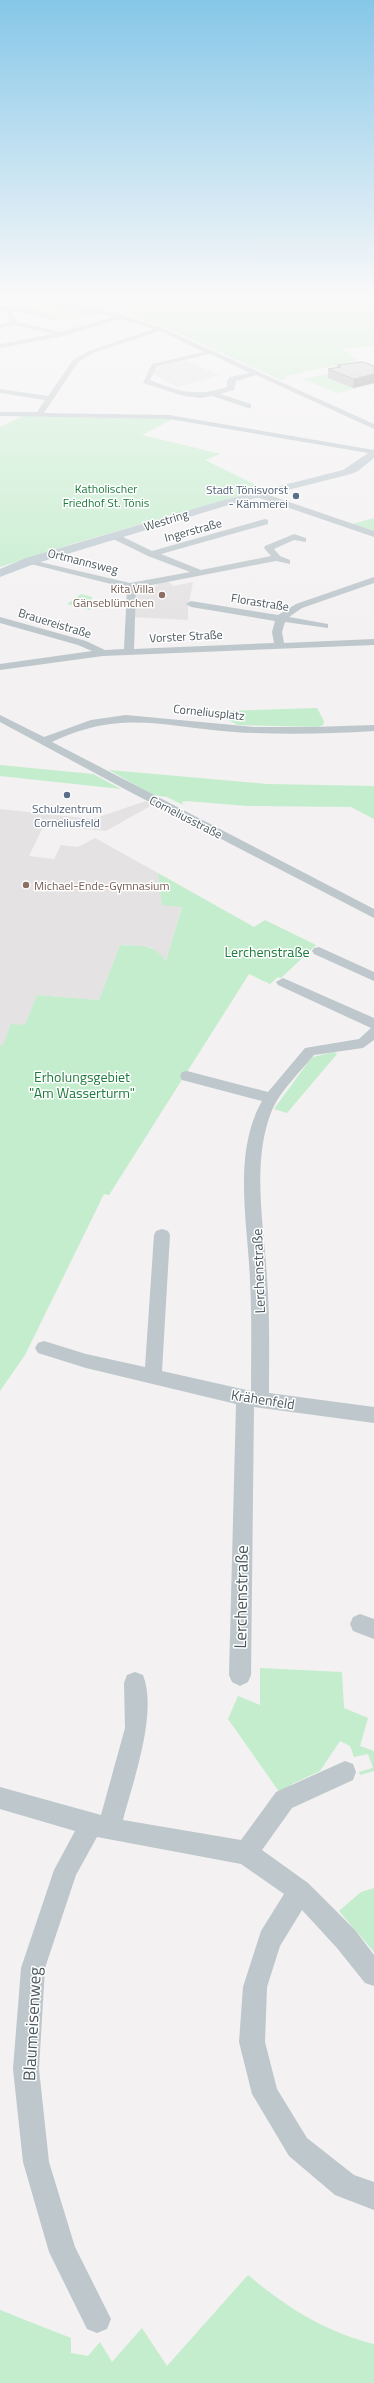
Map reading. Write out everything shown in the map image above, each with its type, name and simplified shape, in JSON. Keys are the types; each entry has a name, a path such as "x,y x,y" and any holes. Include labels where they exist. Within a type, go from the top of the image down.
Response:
{"street":[{"path":"39,415 43,409"},
{"path":"335,409 374,427"},
{"path":"0,414 170,417 374,452"},
{"name":"Westring","path":"0,573 30,561 114,536 257,494 354,469 374,452"},
{"path":"257,494 374,534"},
{"name":"Ingerstraße","path":"151,554 265,522"},
{"name":"Ingerstraße","path":"114,536 151,554 203,573"},
{"path":"248,563 240,560 294,537 303,540"},
{"path":"268,548 278,558 287,562"},
{"path":"203,573 278,558"},
{"name":"Ortmannsweg","path":"30,561 130,586 186,574 203,573"},
{"path":"279,644 277,632 281,618 299,606 374,580"},
{"name":"Ortmannsweg","path":"129,652 132,588 130,586"},
{"name":"Florastraße","path":"191,604 326,626"},
{"name":"Brauereistraße","path":"0,620 82,643 103,653"},
{"path":"344,633 347,642"},
{"name":"Vorster Straße","path":"0,667 103,653 279,644 374,642"},
{"name":"Corneliusstraße","path":"0,718 138,792 374,914"},
{"name":"Corneliusplatz","path":"45,741 90,723 125,718 167,720 213,727 296,732 374,728"},
{"path":"319,951 374,977"},
{"path":"283,982 374,1024"},
{"name":"Lerchenstraße","path":"240,1676 259,1272 254,1162 256,1138 265,1109 272,1098 310,1051 370,1041"},
{"path":"187,1076 272,1098"},
{"path":"153,1376 162,1235"},
{"name":"Krähenfeld","path":"44,1348 86,1361 253,1399 374,1415"},
{"name":"Blaumeisenweg","path":"97,2319 63,2252 36,2162 26,2069 33,1968 66,1870 100,1826 136,1728 135,1683"},
{"path":"246,1853 284,1800 345,1772"},
{"path":"0,1798 100,1826 246,1853 300,1891 346,1939 374,1974"},
{"path":"300,1891 270,1940 255,1987 252,2042 265,2094 298,2147 345,2185 374,2196"}],"shaded area":[{"name":"Kita Villa Gänseblümchen","path":"165,579 173,586 193,582 188,608 188,620 133,617 135,589 157,586 154,582"},
{"path":"146,801 152,805 106,831 53,826 42,829 29,856 54,859 61,845 78,847 95,838 158,873 162,904 182,906 166,961 151,947 120,945 99,1000 37,995 25,1026 3,1046 0,1045 0,809 93,819"}],"green space":[{"name":"Katholischer Friedhof St. Tönis","path":"23,416 173,419 142,435 221,454 205,460 264,489 75,543 0,567 0,427"},
{"path":"374,518 374,531 352,524"},
{"path":"81,594 92,597 90,610 67,604"},
{"path":"317,708 324,721 323,725 318,727 238,725 230,721 228,711"},
{"path":"0,765 93,774 121,789 0,776"},
{"path":"109,770 267,784 374,786 374,819 351,807 248,806 186,801 182,802 183,805 167,797 153,795"},
{"name":"Erholungsgebiet \"Am Wasserturm\"","path":"158,873 254,927 265,920 316,945 281,978 278,977 270,984 249,974 109,1195 104,1194 25,1355 0,1391 0,1045 3,1045 11,1024 25,1025 37,995 99,1000 120,945 151,948 161,955 166,961 182,907 162,905"},
{"path":"334,1052 337,1054 287,1113 274,1109 313,1057"},
{"path":"260,1668 342,1672 344,1708 368,1718 360,1746 374,1751 374,1771 360,1775 359,1772 373,1768 368,1754 354,1757 350,1746 340,1741 320,1771 292,1784 280,1793 228,1719 238,1696 260,1705"},
{"path":"374,1888 374,1952 339,1911 361,1892"},
{"path":"248,2275 277,2298 307,2317 339,2333 374,2344 374,2383 0,2383 0,2310 71,2338 71,2353 88,2356 100,2342 112,2362 142,2328 167,2366"}],"place":[{"name":"Stadt Tönisvorst - Kämmerei","path":"296,496"},
{"name":"Kita Villa Gänseblümchen","path":"162,595"},
{"name":"Schulzentrum Corneliusfeld","path":"67,795"},
{"name":"Michael-Ende-Gymnasium","path":"26,885"}]}
